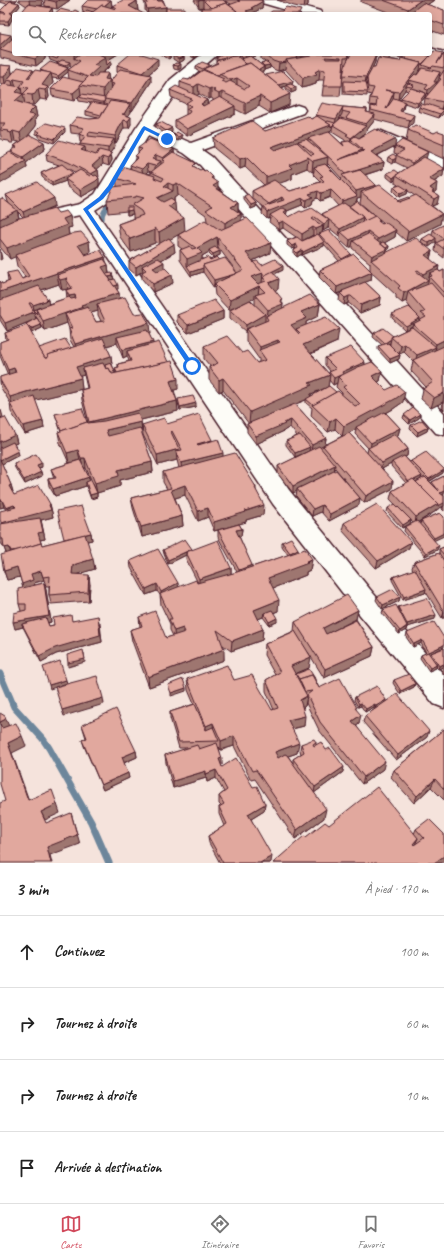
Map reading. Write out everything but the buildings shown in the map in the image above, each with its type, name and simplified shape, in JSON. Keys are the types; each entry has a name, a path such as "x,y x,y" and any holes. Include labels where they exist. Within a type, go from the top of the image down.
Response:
{"street":[{"path":"266,12 273,2 308,12"},
{"path":"432,53 444,57"},
{"path":"0,232 58,214 85,209 101,198 110,186 144,128 175,83 209,56"},
{"path":"190,149 297,110"},
{"path":"144,128 190,149 206,161 444,427"},
{"path":"379,135 444,164"},
{"path":"85,209 281,497 364,601 444,695"}],"waterway":[{"path":"101,218 110,199"},
{"path":"101,226 102,217"},
{"path":"0,674 14,707 43,739 49,748 91,822 109,863"}],"route":[{"path":"167,139 144,128 110,186 101,198 85,209 192,366"}]}
